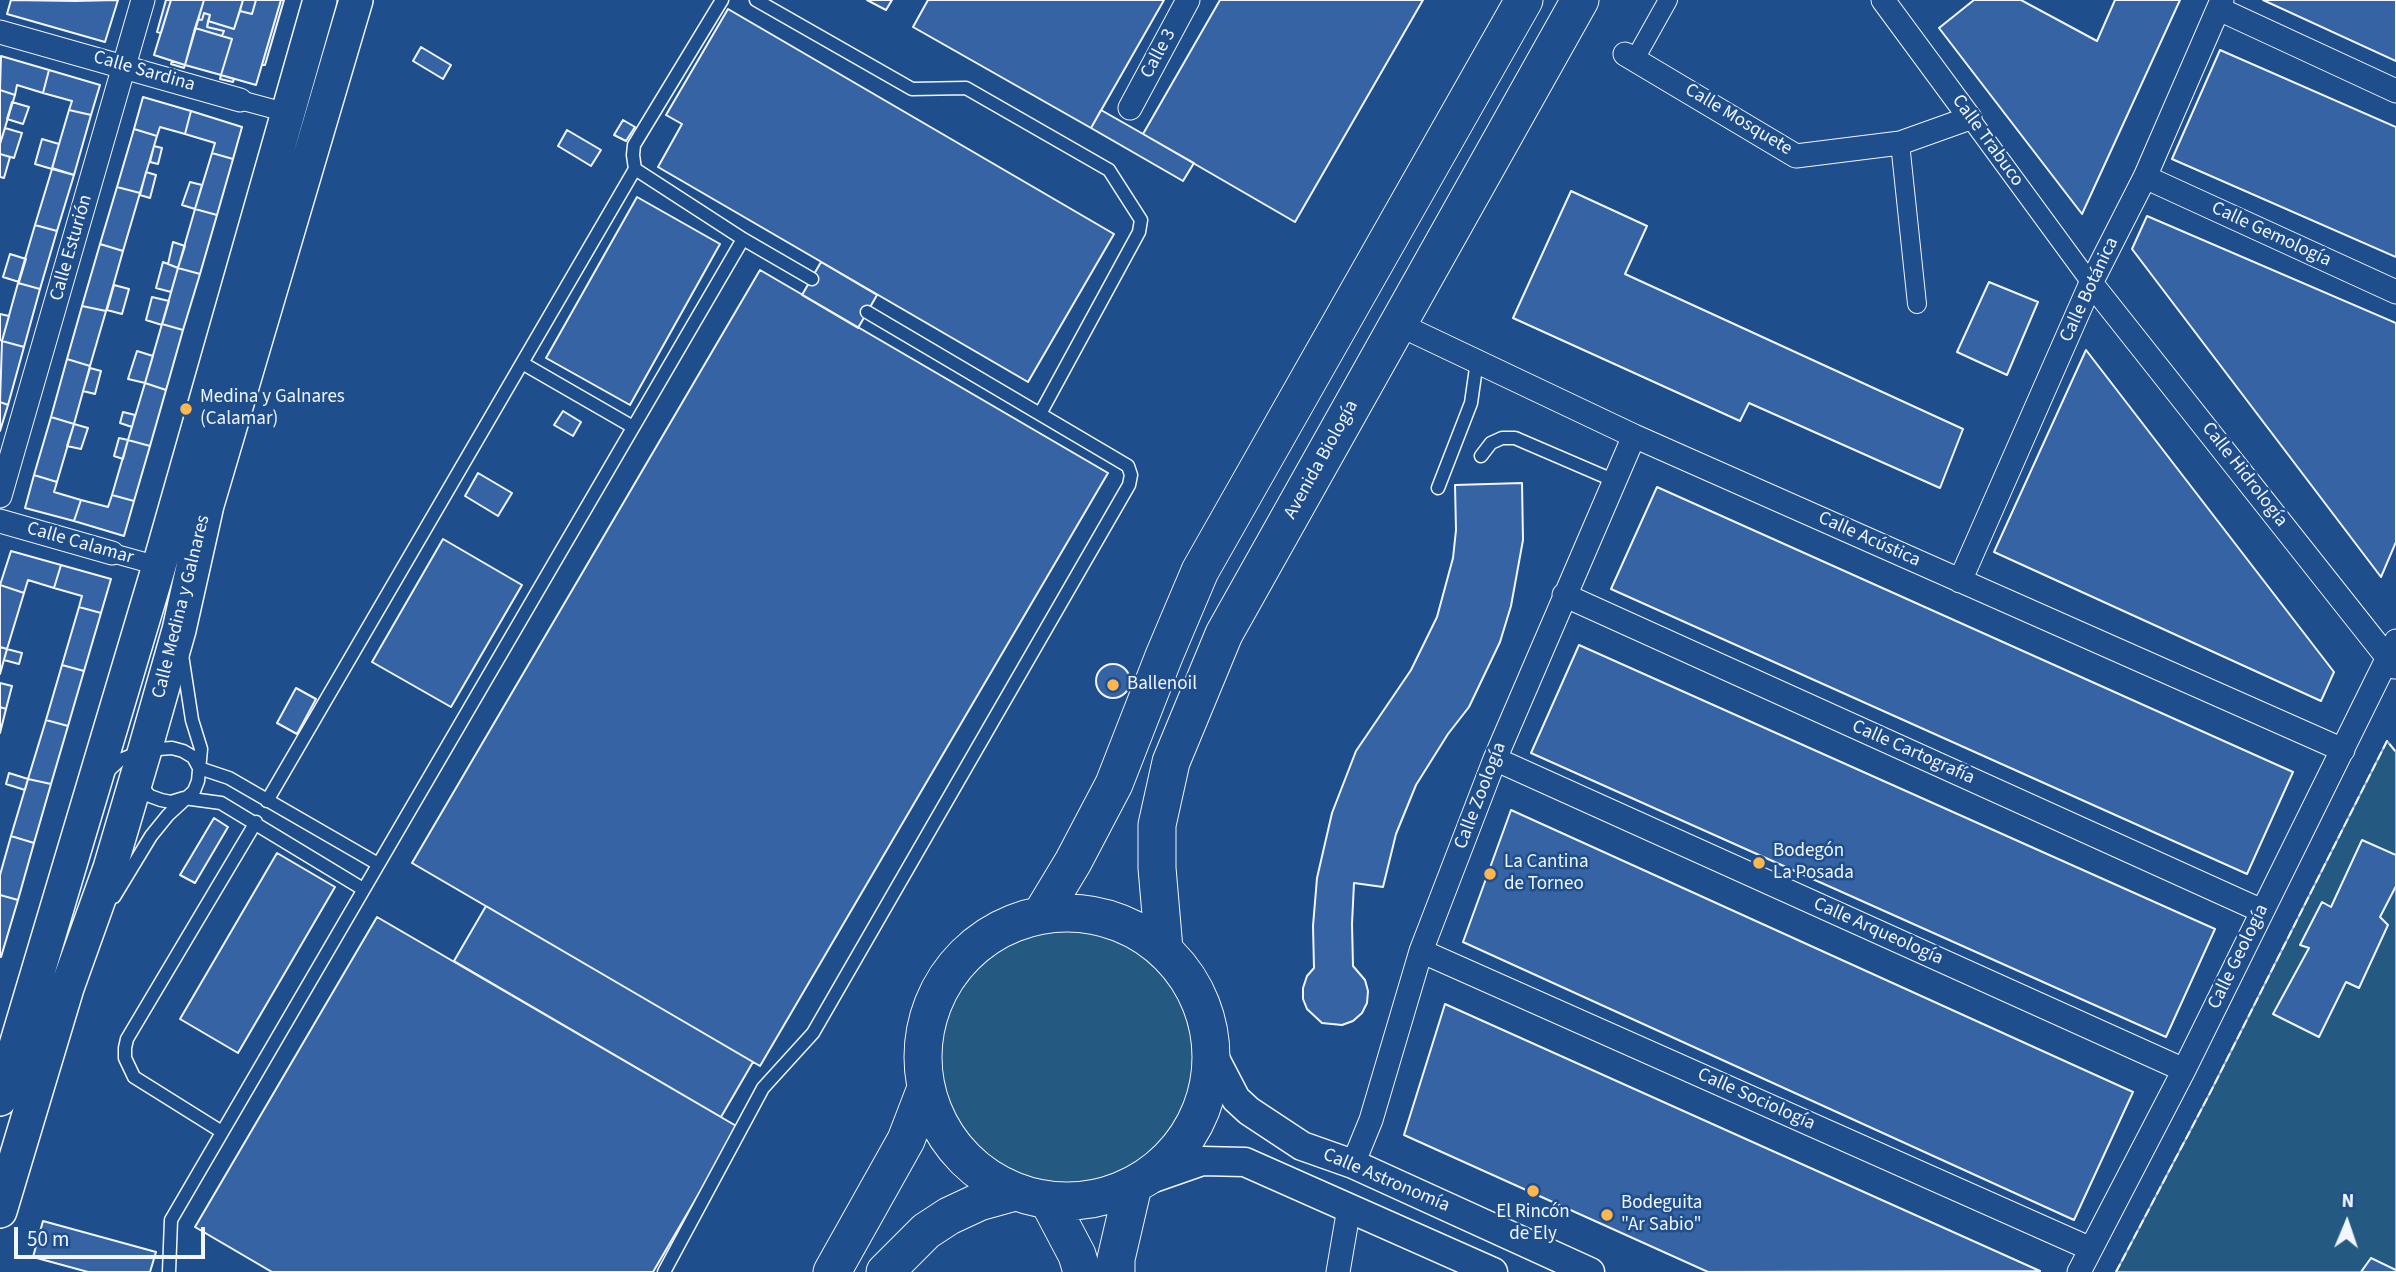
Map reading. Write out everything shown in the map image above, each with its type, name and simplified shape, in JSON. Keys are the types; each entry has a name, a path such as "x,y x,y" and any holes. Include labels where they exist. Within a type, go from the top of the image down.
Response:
{"main road":[{"name":"Calle Medina y Galnares","path":"0,1211 67,988 110,869 159,566 320,0"},
{"name":"Calle Medina y Galnares","path":"0,1099 10,1030 95,783 128,756 179,630 207,505 356,0"},
{"path":"1041,915 1073,862 1114,784 1199,571 1524,0"},
{"name":"Avenida Biología","path":"1164,949 1157,868 1157,825 1171,762 1224,634 1580,0"},
{"path":"1063,912 1107,918 1147,936 1164,949 1178,963 1199,996 1211,1033 1211,1079 1205,1104 1194,1128 1179,1150 1160,1168 1136,1184 1091,1199 1070,1202 1031,1196 989,1179 967,1161 934,1115 926,1088 923,1063 929,1012 947,977 972,948 993,933 1016,922 1063,912"},
{"path":"832,1272 906,1140 926,1088"},
{"path":"1116,1272 1116,1259 1136,1184"},
{"path":"885,1272 926,1231 949,1216 979,1202 1031,1196"},
{"path":"1031,1196 1077,1255 1082,1272"}],"street":[{"name":"Calle Esturión","path":"0,496 143,0"},
{"name":"Calle 3","path":"1130,108 1188,0"},
{"path":"1630,56 1668,0"},
{"name":"Calle Trabuco","path":"1883,0 2091,283"},
{"path":"2221,5 2396,91"},
{"name":"Calle Botánica","path":"1961,581 2091,283 2145,177 2221,5"},
{"name":"Calle Sardina","path":"0,32 288,113"},
{"name":"Calle Mosquete","path":"1630,56 1796,156 1900,143 1970,118"},
{"path":"1900,143 1917,304"},
{"name":"Calle Gemología","path":"2145,177 2396,292"},
{"name":"Calle Hidrología","path":"2091,283 2393,656"},
{"name":"Calle Acústica","path":"1398,324 1634,436 2343,750"},
{"name":"Calle Zoología","path":"1353,1164 1371,1120 1421,951 1495,759 1634,436"},
{"name":"Calle Calamar","path":"0,521 159,566"},
{"name":"Calle Cartografía","path":"1564,595 2262,911"},
{"name":"Calle Geología","path":"2078,1272 2184,1070 2343,750 2393,656"},
{"name":"Calle Arqueología","path":"1495,759 2184,1070"},
{"name":"Calle Sociología","path":"1421,951 2091,1250"},
{"name":"Calle Astronomía","path":"1212,1053 1234,1096 1249,1111 1302,1146 1353,1164 1590,1272"},
{"name":"Calle Astronomía","path":"1136,1184 1202,1161 1245,1161 1493,1272"},
{"path":"1338,1272 1349,1208"}],"lane":[{"path":"756,0 912,89 966,89 1109,170 1141,220 1139,232 1040,414"},
{"path":"267,801 635,169 634,145 718,1"},
{"path":"635,169 743,239 811,279"},
{"path":"169,1272 171,1220 743,239"},
{"path":"664,1272 763,1088 813,1034 1129,485 1131,475 1128,467 867,312"},
{"path":"1438,488 1471,403 1478,362"},
{"path":"522,363 633,427"},
{"path":"1481,456 1491,443 1503,438 1515,438 1615,481"},
{"path":"79,954 151,836 194,790 198,781 201,749 192,720 179,630"},
{"path":"363,889 221,803 184,798 171,802 150,796 128,756 172,748 183,751 193,757 199,768 235,781 378,864"},
{"path":"221,803 235,781"},
{"path":"222,1132 134,1077 125,1058 125,1048 127,1039 256,822"}],"shaded area":[{"path":"2387,741 2396,752 2396,1270 2371,1259 2361,1272 2116,1272 2211,1091"},
{"path":"1053,912 1081,912 1109,918 1135,929 1159,944 1179,964 1194,988 1205,1014 1211,1056 1209,1084 1194,1124 1179,1148 1159,1168 1135,1183 1109,1194 1081,1200 1053,1200 1025,1194 999,1183 975,1168 955,1148 940,1124 929,1098 923,1070 923,1042 929,1014 940,988 955,964 975,944 999,929 1025,918"}],"building":[{"path":"11,0 118,0 105,42 7,14"},
{"path":"166,0 171,0 161,33 157,32"},
{"path":"171,0 204,0 185,65 154,55"},
{"path":"204,0 243,0 234,29 208,21 210,15 204,13 202,20 198,19"},
{"path":"243,0 256,0 252,14 240,11"},
{"path":"256,0 281,0 256,85 221,75 232,39 222,36 224,31 207,27 208,21 234,29 240,11 252,14"},
{"path":"281,0 284,0 265,65 262,65"},
{"path":"867,0 892,0 886,10"},
{"path":"928,0 1164,0 1091,128 913,27"},
{"path":"1220,0 1423,0 1295,222 1143,134"},
{"path":"1974,0 2021,0 2097,41 2115,0 2180,0 2082,214 1939,28"},
{"path":"2263,0 2396,0 2396,61"},
{"path":"728,9 1114,234 1028,382 658,167 682,124 666,115"},
{"path":"204,13 210,15 207,27 224,31 222,36 195,28"},
{"path":"195,28 232,39 221,75 185,65"},
{"path":"421,47 451,65 443,79 413,61"},
{"path":"2220,50 2396,127 2396,257 2172,159"},
{"path":"1,56 49,70 43,93 17,85 15,95 0,90"},
{"path":"172,61 185,65 184,68 171,64"},
{"path":"49,70 100,85 91,115 69,110 72,101 43,93"},
{"path":"221,75 234,79 233,82 220,79"},
{"path":"0,90 15,95 0,144"},
{"path":"143,97 191,111 185,134 160,127 157,136 134,129"},
{"path":"12,102 29,107 23,124 7,119"},
{"path":"69,110 91,115 74,175 52,168"},
{"path":"1101,110 1194,163 1183,181 1091,128"},
{"path":"191,111 242,127 233,159 212,153 215,143 185,134"},
{"path":"623,120 635,127 626,141 614,135"},
{"path":"5,128 22,133 14,158 0,154"},
{"path":"134,129 157,136 140,193 117,187"},
{"path":"567,130 601,150 591,166 558,146"},
{"path":"42,139 59,144 52,169 35,164"},
{"path":"154,146 162,148 158,164 150,162"},
{"path":"212,153 233,159 217,215 195,209"},
{"path":"0,154 10,157 4,178 0,177"},
{"path":"52,169 74,175 57,231 35,225"},
{"path":"146,172 156,175 150,198 140,195"},
{"path":"190,182 202,185 195,209 182,205"},
{"path":"117,187 140,193 123,251 100,244"},
{"path":"1571,191 1647,226 1625,274 1963,429 1940,488 1749,403 1740,421 1513,318"},
{"path":"637,197 720,244 630,405 546,358"},
{"path":"195,209 217,215 200,274 178,268"},
{"path":"2147,216 2396,323 2396,542 2381,577 2132,249"},
{"path":"35,225 57,231 40,289 18,283"},
{"path":"173,242 185,246 178,268 168,264"},
{"path":"100,244 123,251 106,311 82,306"},
{"path":"10,254 26,259 19,282 3,277"},
{"path":"163,262 178,268 171,292 156,288"},
{"path":"821,262 877,295 858,328 802,295"},
{"path":"178,268 200,274 183,330 162,324"},
{"path":"760,270 1108,473 760,1066 412,863"},
{"path":"1989,282 2038,302 2007,375 1957,352"},
{"path":"18,283 40,289 24,347 2,341"},
{"path":"114,285 129,289 122,314 107,310"},
{"path":"152,297 169,301 162,325 146,320"},
{"path":"82,306 106,311 90,366 67,359"},
{"path":"0,314 9,316 2,341 0,340"},
{"path":"162,324 183,330 166,390 145,383"},
{"path":"2,341 24,347 8,405 0,402"},
{"path":"2086,350 2334,672 2321,701 1994,552"},
{"path":"137,351 153,356 145,383 128,379"},
{"path":"67,359 90,366 74,424 51,417"},
{"path":"90,368 101,371 95,394 83,391"},
{"path":"145,383 166,390 150,446 128,440"},
{"path":"0,402 8,405 0,431"},
{"path":"563,411 581,422 573,436 554,425"},
{"path":"123,412 135,415 132,427 120,423"},
{"path":"51,417 74,424 57,482 34,475"},
{"path":"74,424 88,428 81,449 67,446"},
{"path":"119,438 128,440 123,459 114,456"},
{"path":"128,440 150,446 134,501 112,495"},
{"path":"478,473 512,493 498,516 465,496"},
{"path":"34,475 57,482 54,492 81,500 74,521 25,508"},
{"path":"1522,483 1523,540 1511,606 1500,642 1469,707 1448,734 1416,785 1396,834 1383,887 1354,883 1353,966 1365,980 1367,1003 1362,1013 1353,1021 1342,1025 1322,1023 1307,1009 1303,988 1307,976 1314,968 1313,926 1317,878 1332,813 1356,751 1411,670 1437,617 1453,558 1456,530 1455,485"},
{"path":"1657,487 2293,772 2247,874 1611,589"},
{"path":"112,495 134,501 124,536 74,521 81,500 108,507"},
{"path":"443,539 522,585 451,707 372,662"},
{"path":"11,551 61,565 54,588 28,580 24,593 0,585"},
{"path":"61,565 111,579 101,613 79,607 82,596 54,588"},
{"path":"0,585 24,593 7,649 0,647"},
{"path":"79,607 101,613 84,671 62,665"},
{"path":"1579,645 2215,929 2166,1037 1531,753"},
{"path":"0,647 7,649 0,674"},
{"path":"7,649 22,653 19,664 4,660"},
{"name":"Ballenoil","path":"1113,664 1125,669 1130,681 1125,693 1113,698 1101,693 1096,681 1101,669"},
{"path":"62,665 84,671 68,726 46,720"},
{"path":"0,683 12,686 6,709 0,707"},
{"path":"296,688 316,699 297,734 277,723"},
{"path":"0,707 6,709 0,733"},
{"path":"46,720 68,726 51,784 28,779"},
{"path":"9,773 28,779 25,790 6,784"},
{"path":"28,779 51,784 34,843 11,836"},
{"path":"1511,810 2133,1092 2074,1220 1463,942"},
{"path":"214,818 228,827 195,883 180,875"},
{"path":"11,836 34,843 18,900 0,895 0,875"},
{"path":"2362,840 2396,855 2396,886 2380,917 2388,925 2359,988 2346,982 2319,1037 2273,1014 2309,948 2300,945 2322,902 2331,907"},
{"path":"277,853 335,887 238,1053 180,1019"},
{"path":"0,895 18,900 1,957 0,957"},
{"path":"486,906 753,1062 721,1117 454,961"},
{"path":"377,917 738,1127 653,1272 272,1272 195,1227"},
{"path":"1445,1004 2040,1271 1708,1272 1404,1135"},
{"path":"43,1221 156,1252 150,1272 88,1272 33,1257"},
{"path":"2371,1258 2396,1270 2396,1272 2361,1272"}],"fence":[{"path":"2116,1272 2211,1091 2387,741 2396,752"}],"place":[{"name":"Medina y Galnares (Calamar)","path":"186,409"},
{"name":"Ballenoil","path":"1113,685"},
{"name":"Bodegón La Posada","path":"1759,863"},
{"name":"La Cantina de Torneo","path":"1490,874"},
{"name":"El Rincón de Ely","path":"1533,1191"},
{"name":"Bodeguita \"Ar Sabio\"","path":"1607,1215"}]}
